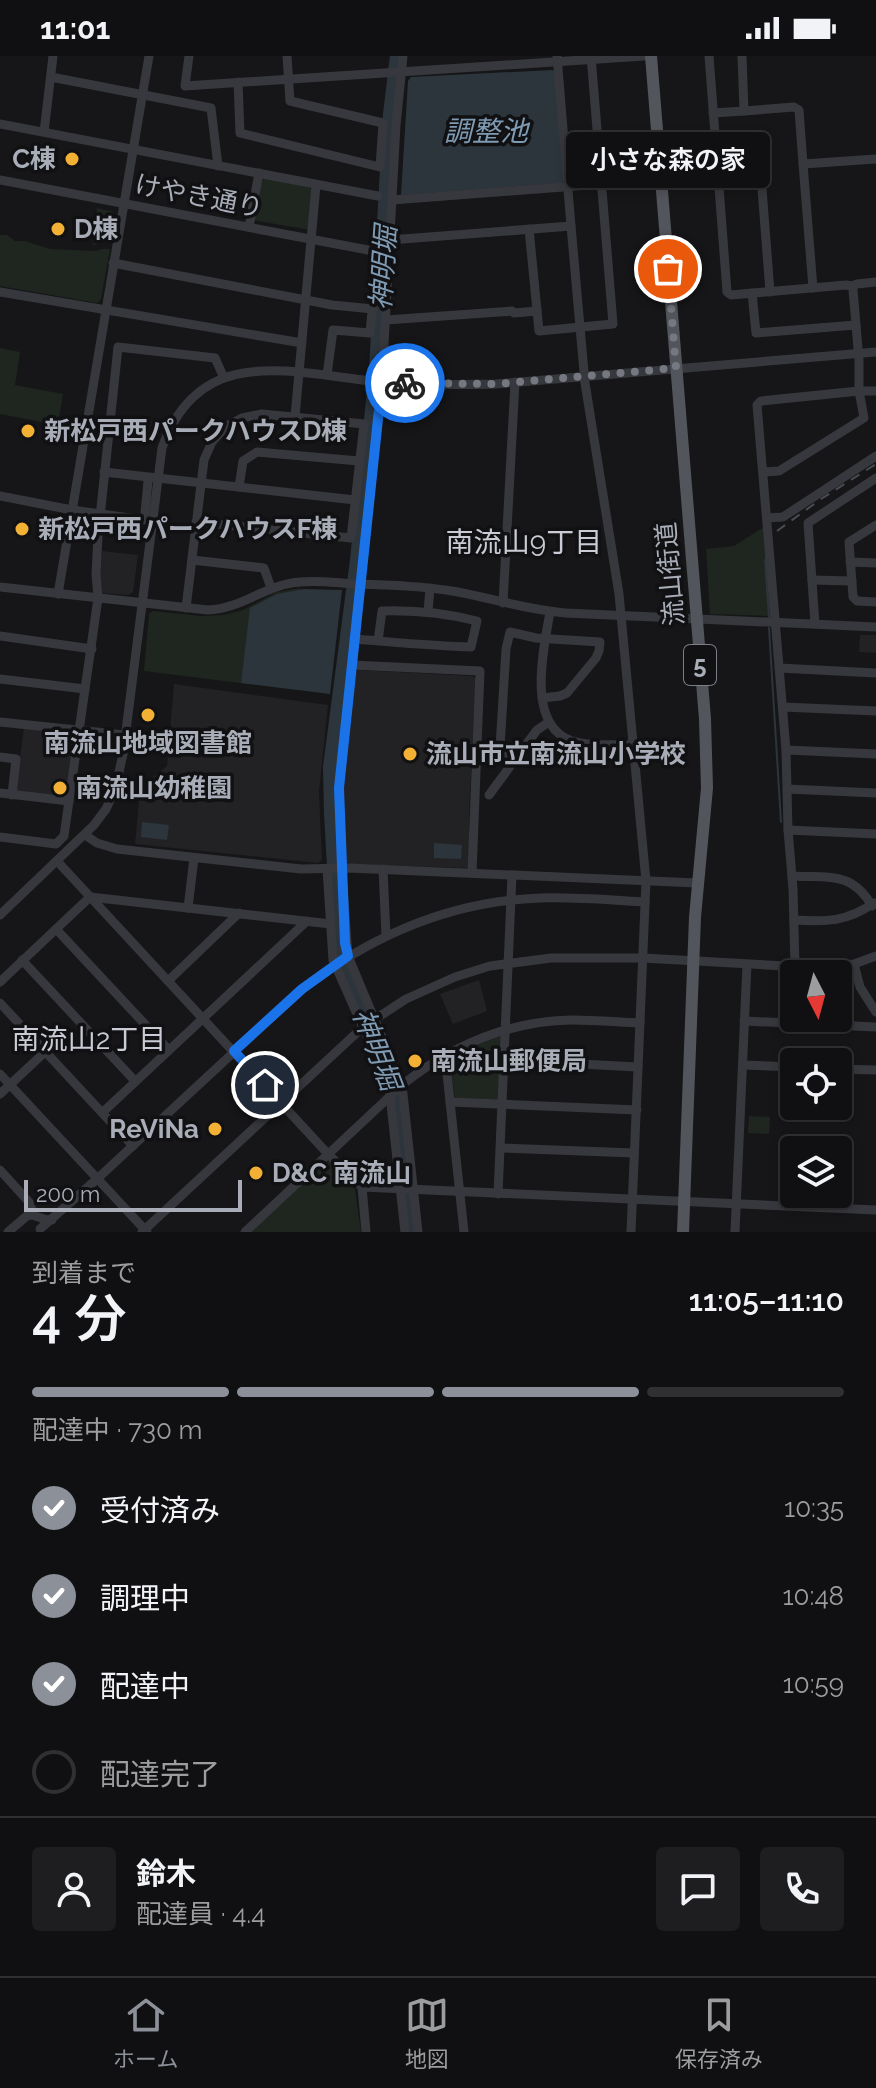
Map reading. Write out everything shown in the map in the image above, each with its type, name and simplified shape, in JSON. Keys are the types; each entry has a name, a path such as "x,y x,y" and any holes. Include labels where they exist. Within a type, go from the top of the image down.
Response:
{"main road":[{"name":"流山街道","path":"651,56 707,762 706,811 697,883 693,961 683,1232"}],"street":[{"path":"44,132 53,56"},
{"path":"58,594 149,56"},
{"path":"189,56 185,86 557,59 644,56"},
{"path":"238,82 240,133 380,167 383,123 290,101 287,56"},
{"path":"403,56 397,73 390,240 384,253 386,320 355,584 354,639 339,788 331,924 335,965 402,1085 407,1190 405,1232"},
{"path":"709,56 727,292 731,295 876,282"},
{"path":"742,56 744,111"},
{"path":"529,229 539,331 613,324 592,58"},
{"path":"557,59 584,377 619,594 646,881 631,1232"},
{"path":"51,77 211,108 218,166"},
{"path":"713,113 794,107 799,110 813,288"},
{"path":"0,124 378,196"},
{"path":"803,164 876,159"},
{"path":"249,227 259,173"},
{"path":"718,179 761,176 770,292"},
{"name":"けやき通り","path":"0,180 384,253"},
{"path":"392,200 602,184"},
{"path":"295,417 316,185"},
{"path":"390,240 571,226"},
{"path":"113,263 372,310 370,333 333,330 327,375"},
{"path":"763,472 779,471 864,418 859,391 859,353 852,286"},
{"path":"0,292 302,343"},
{"path":"752,293 756,333 856,325"},
{"path":"386,320 537,311"},
{"path":"1,839 56,844 64,836 98,598 96,574 104,472 118,347 215,358 224,378"},
{"path":"0,915 85,835 106,809 115,790 122,766 142,603 153,479 174,421 185,405 201,391 224,378 257,370 439,384 515,382 876,352"},
{"path":"503,603 515,382"},
{"path":"795,960 786,750 757,405 876,391"},
{"path":"186,608 196,522 204,460 212,442 227,426 242,418 270,414 364,424 351,538 196,522"},
{"path":"239,487 243,461 257,452 359,461"},
{"path":"767,518 783,517 876,456"},
{"path":"104,472 355,500"},
{"path":"815,624 808,523 876,478"},
{"path":"0,496 72,510 149,517"},
{"path":"876,525 849,542 854,600 876,602"},
{"path":"192,560 264,568 271,588"},
{"path":"850,562 876,563"},
{"path":"812,580 852,581"},
{"path":"0,587 213,610 231,606 271,588 301,581 430,588 550,612 876,627"},
{"path":"428,612 430,588"},
{"path":"354,639 378,641 471,647 477,621 428,612 382,611 378,641"},
{"path":"550,612 542,676 542,698 549,722 560,734 577,742 634,745"},
{"path":"511,764 504,759 500,747 506,649 510,632 546,639 600,642 596,658 567,693 542,698"},
{"path":"0,636 92,649"},
{"path":"352,665 480,671 472,873"},
{"path":"779,668 876,673"},
{"path":"0,679 85,689"},
{"path":"783,707 876,711"},
{"path":"0,722 125,735"},
{"path":"489,795 537,730 549,722"},
{"path":"786,750 876,754"},
{"path":"0,757 16,759 12,795"},
{"path":"787,789 876,793"},
{"path":"0,793 69,801"},
{"path":"788,830 876,834"},
{"path":"85,835 112,848 301,869 383,869 697,883"},
{"path":"188,908 194,858"},
{"path":"57,861 362,1187 876,1210"},
{"path":"334,869 348,956 389,1086 407,1190 418,1232"},
{"path":"383,869 386,936"},
{"path":"498,1194 512,875"},
{"path":"793,876 842,878 863,890 874,904 840,920 794,920"},
{"path":"0,982 90,897 331,924"},
{"path":"8,1232 35,1222 52,1220 302,989 348,956 386,936 439,915 512,900 544,898 645,902"},
{"path":"168,981 239,913"},
{"path":"103,1112 307,921"},
{"path":"56,929 169,1050"},
{"path":"876,956 854,964 860,987 876,1012"},
{"path":"0,1074 144,1231 368,1023 439,983 509,963 565,958 643,958 780,965"},
{"path":"22,960 135,1081"},
{"path":"735,1232 747,964"},
{"path":"0,1003 133,1146"},
{"path":"245,1232 402,1085 445,1055 482,1037 534,1023 572,1020 640,1023"},
{"path":"744,1021 876,1027"},
{"path":"0,1094 45,1052"},
{"path":"445,1055 464,1232"},
{"path":"505,1060 638,1067"},
{"path":"743,1065 780,1066"},
{"path":"852,1069 876,1070"},
{"path":"450,1102 637,1110"},
{"path":"501,1148 634,1153"},
{"path":"0,1170 29,1202 35,1222"},
{"path":"362,1187 366,1232"}],"shaded area":[{"path":"266,178 313,191 310,230 253,220 262,180"},
{"path":"97,208 114,212 110,244 102,242 93,245"},
{"path":"0,235 50,249 110,249 101,299 97,303 0,286"},
{"path":"0,348 20,352 15,385 63,394 58,425 0,414"},
{"path":"764,527 771,613 768,616 710,614 706,549 734,546"},
{"path":"102,551 138,555 133,592 129,595 102,593"},
{"path":"300,588 289,689 144,671 149,614 153,611 223,615 243,610 277,592"},
{"path":"860,635 876,635 876,653 859,652"},
{"name":"流山市立南流山小学校","path":"358,670 472,676 476,679 467,868 349,864 346,861 344,788"},
{"path":"174,684 328,705 319,792 322,860 318,863 135,844 141,780 152,781 167,766"},
{"path":"24,727 75,733 65,798 18,792 16,789"},
{"path":"479,980 487,1011 453,1024 440,994"},
{"path":"497,1035 502,1038 499,1101 455,1099 449,1056"},
{"path":"749,1116 770,1117 769,1134 748,1133"},
{"path":"324,1162 330,1162 355,1189 361,1232 250,1232"}],"water":[{"name":"調整池","path":"555,71 562,183 401,195 408,81 411,77"},
{"path":"304,589 342,590 330,694 241,683 250,608 277,594"},
{"path":"142,822 169,825 167,840 141,837"},
{"path":"434,843 462,845 461,859 434,858"}],"waterway":[{"name":"神明堀","path":"397,56 390,114 376,370 357,560 330,767 339,956 395,1081 412,1232"},
{"path":"765,560 769,617"},
{"path":"769,628 781,822"}],"railway":[{"path":"777,531 876,464"}],"way so far":[{"path":"405,383 496,384 676,368 668,269"}],"place":[{"name":"C棟","path":"72,159"},
{"name":"D棟","path":"58,229"},
{"name":"小さな森の家","path":"668,269"},
{"name":"新松戸西パークハウスD棟","path":"28,431"},
{"name":"新松戸西パークハウスF棟","path":"22,529"},
{"name":"南流山地域図書館","path":"148,715"},
{"name":"流山市立南流山小学校","path":"410,754"},
{"name":"南流山幼稚園","path":"60,788"},
{"name":"南流山郵便局","path":"415,1061"},
{"name":"ReViNa","path":"215,1129"},
{"name":"D&C 南流山","path":"256,1173"}],"district":[{"name":"南流山9丁目","path":"524,542"},
{"name":"南流山2丁目","path":"89,1039"}],"route":[{"path":"265,1085 234,1051 302,989 348,956 339,788 382,381 405,383"}]}
